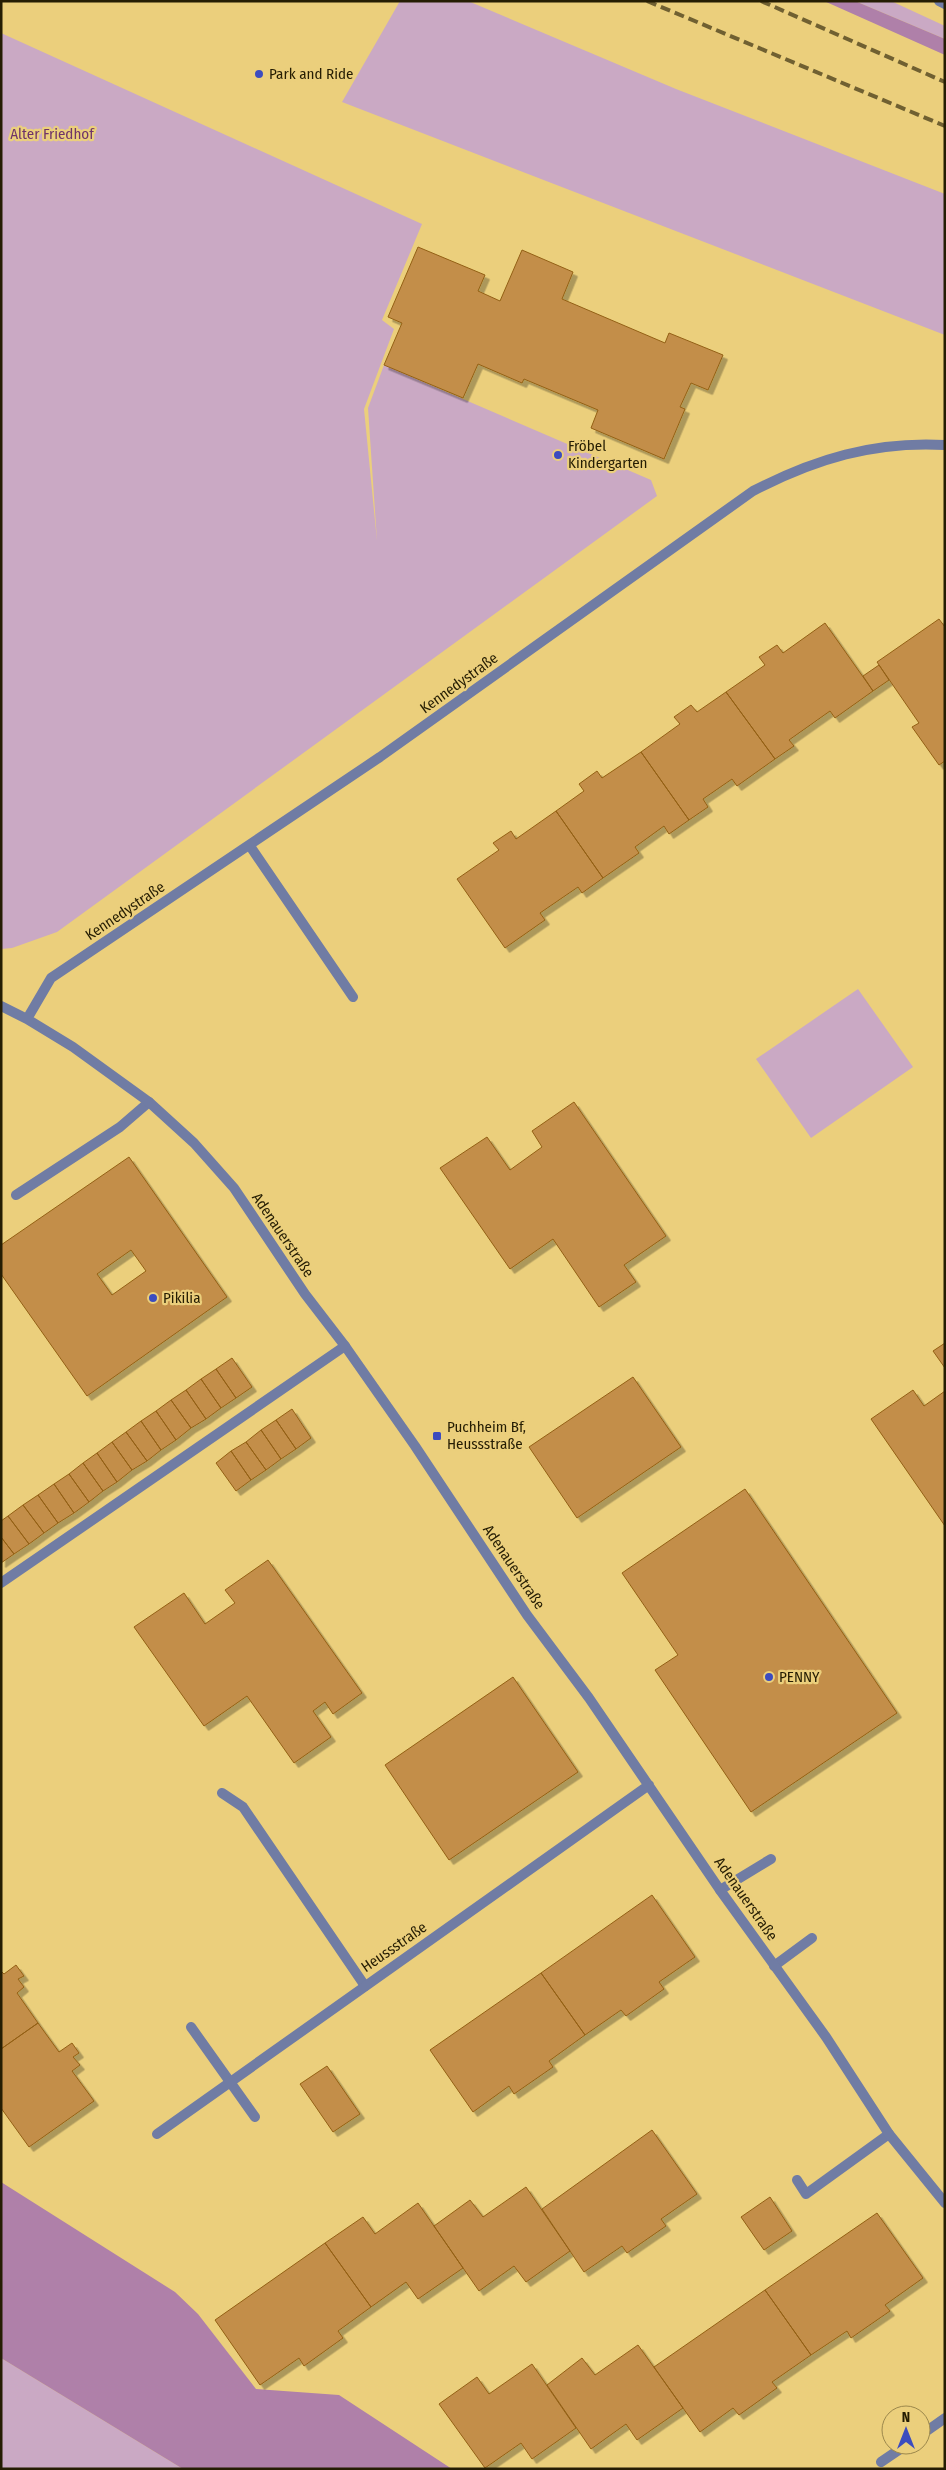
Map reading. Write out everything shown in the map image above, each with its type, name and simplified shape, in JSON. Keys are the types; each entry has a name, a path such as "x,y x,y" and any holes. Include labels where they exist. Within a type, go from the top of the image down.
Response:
{"street":[{"path":"939,1 945,4"},
{"name":"Kennedystraße","path":"27,1019 51,978 380,758 753,491 790,472 842,455 897,444 945,445"},
{"path":"250,846 353,997"},
{"name":"Adenauerstraße","path":"1,1006 27,1019 73,1047 149,1102 194,1144 234,1188 305,1294 345,1346 415,1446 527,1615 589,1698 720,1890 826,2037 889,2134 945,2203"},
{"path":"16,1195 120,1127 149,1102"},
{"path":"1,1583 345,1346"},
{"name":"Heussstraße","path":"157,2134 649,1785"},
{"path":"222,1794 244,1807 365,1986"},
{"path":"720,1890 771,1859"},
{"path":"774,1966 812,1938"},
{"path":"191,2027 255,2117"},
{"path":"797,2180 806,2194 889,2134"},
{"path":"931,2428 945,2418"},
{"path":"881,2462 891,2455"}],"green space":[{"path":"400,1 468,1 676,89 945,194 945,335 342,102"},
{"path":"855,1 891,1 945,26 945,39"},
{"name":"Alter Friedhof","path":"1,33 422,224 382,320 394,329 364,409 377,541 368,408 384,365 651,480 657,496 57,932 12,948 1,949"},
{"path":"858,989 913,1067 811,1138 756,1059"},
{"path":"1,2358 183,2469 1,2469"}],"shaded area":[{"path":"824,1 855,1 945,39 945,55"},
{"path":"1,2182 175,2292 198,2314 256,2389 339,2395 452,2469 183,2469 1,2358"}],"building":[{"path":"418,247 485,275 478,291 500,301 522,250 573,272 562,299 665,343 669,333 723,355 708,390 691,383 680,407 685,409 664,459 591,428 598,410 524,379 522,383 478,364 463,398 384,365 402,323 388,317"},
{"path":"939,619 945,627 945,761 939,765 912,727 919,723 877,662"},
{"path":"825,623 873,691 835,718 830,711 789,740 794,746 775,759 726,692 765,665 759,657 777,645 783,653"},
{"path":"879,665 889,680 873,691 863,676"},
{"path":"726,692 775,759 737,786 732,779 703,799 708,807 689,820 641,752 680,724 674,717 691,705 697,712"},
{"path":"641,752 689,820 669,834 664,826 635,847 639,853 603,878 556,811 584,791 579,784 597,771 602,778"},
{"path":"556,811 603,878 582,893 578,887 540,913 545,920 505,948 457,879 499,850 493,843 511,831 516,839"},
{"path":"574,1102 666,1236 624,1265 636,1282 599,1307 553,1239 510,1269 440,1168 487,1137 510,1170 542,1147 532,1131"},
{"path":"129,1157 227,1297 87,1396 1,1274 1,1245","holes":["131,1250 146,1271 112,1295 97,1274"]},
{"path":"945,1343 945,1368 933,1351"},
{"path":"232,1358 252,1387 236,1398 216,1369"},
{"path":"216,1369 236,1398 221,1408 201,1379"},
{"path":"633,1377 681,1447 577,1518 529,1447"},
{"path":"201,1379 221,1408 206,1419 186,1390"},
{"path":"186,1390 206,1419 191,1428 171,1400"},
{"path":"913,1390 924,1406 945,1391 945,1526 871,1419"},
{"path":"171,1400 191,1428 176,1440 156,1411"},
{"path":"292,1409 311,1438 296,1449 276,1420"},
{"path":"156,1411 176,1440 161,1450 141,1421"},
{"path":"276,1420 296,1449 281,1459 261,1430"},
{"path":"141,1421 161,1450 147,1461 126,1432"},
{"path":"261,1430 281,1459 266,1470 246,1442"},
{"path":"126,1432 147,1461 132,1470 112,1442"},
{"path":"112,1442 132,1470 117,1482 97,1453"},
{"path":"246,1442 266,1470 251,1480 231,1451"},
{"path":"231,1451 251,1480 236,1491 216,1463"},
{"path":"97,1453 117,1482 103,1491 83,1463"},
{"path":"83,1463 103,1491 89,1502 69,1474"},
{"path":"69,1474 89,1502 74,1513 54,1484"},
{"path":"54,1484 74,1513 58,1523 38,1495"},
{"path":"745,1489 897,1713 751,1812 655,1670 678,1655 622,1573"},
{"path":"38,1495 58,1523 44,1533 23,1505"},
{"path":"23,1505 44,1533 29,1544 8,1516"},
{"path":"8,1516 29,1544 14,1554 1,1537 1,1521"},
{"path":"1,1537 14,1554 1,1563"},
{"path":"268,1560 362,1693 333,1714 325,1702 313,1711 331,1737 294,1763 247,1696 204,1726 134,1627 184,1593 205,1624 235,1603 225,1590"},
{"path":"513,1677 578,1772 449,1860 385,1765"},
{"path":"652,1895 695,1957 659,1982 664,1989 626,2016 621,2010 585,2035 541,1973"},
{"path":"16,1965 24,1976 18,1979 24,1987 17,1993 38,2023 1,2049 1,1971 4,1974"},
{"path":"541,1973 585,2035 549,2061 553,2067 514,2094 509,2086 473,2112 430,2050"},
{"path":"38,2023 59,2052 72,2043 79,2053 73,2057 80,2065 72,2071 94,2101 29,2147 1,2108 1,2049"},
{"path":"327,2066 360,2114 333,2132 300,2084"},
{"path":"652,2130 697,2194 661,2219 666,2226 627,2253 622,2246 584,2272 542,2209"},
{"path":"526,2187 570,2251 526,2282 514,2266 479,2291 434,2226 470,2200 483,2217"},
{"path":"770,2197 792,2231 764,2250 741,2217"},
{"path":"418,2203 463,2268 418,2299 406,2282 371,2307 325,2243 363,2217 375,2234"},
{"path":"877,2213 923,2278 885,2305 890,2311 851,2338 847,2331 811,2355 765,2290"},
{"path":"325,2243 371,2307 338,2331 343,2338 304,2366 299,2358 260,2385 215,2320"},
{"path":"765,2290 811,2355 772,2382 777,2388 739,2415 733,2408 700,2432 654,2367"},
{"path":"638,2345 683,2408 637,2440 626,2424 591,2449 547,2385 582,2358 595,2375"},
{"path":"532,2364 576,2428 532,2459 521,2443 485,2468 439,2404 477,2377 489,2394"}],"railway":[{"path":"647,1 945,126"},
{"path":"761,1 945,82"}],"place":[{"name":"Park and Ride","path":"259,74"},
{"name":"Fröbel Kindergarten","path":"558,455"},
{"name":"Pikilia","path":"153,1298"},
{"name":"Puchheim Bf, Heussstraße","path":"437,1436"},
{"name":"PENNY","path":"769,1677"}]}
